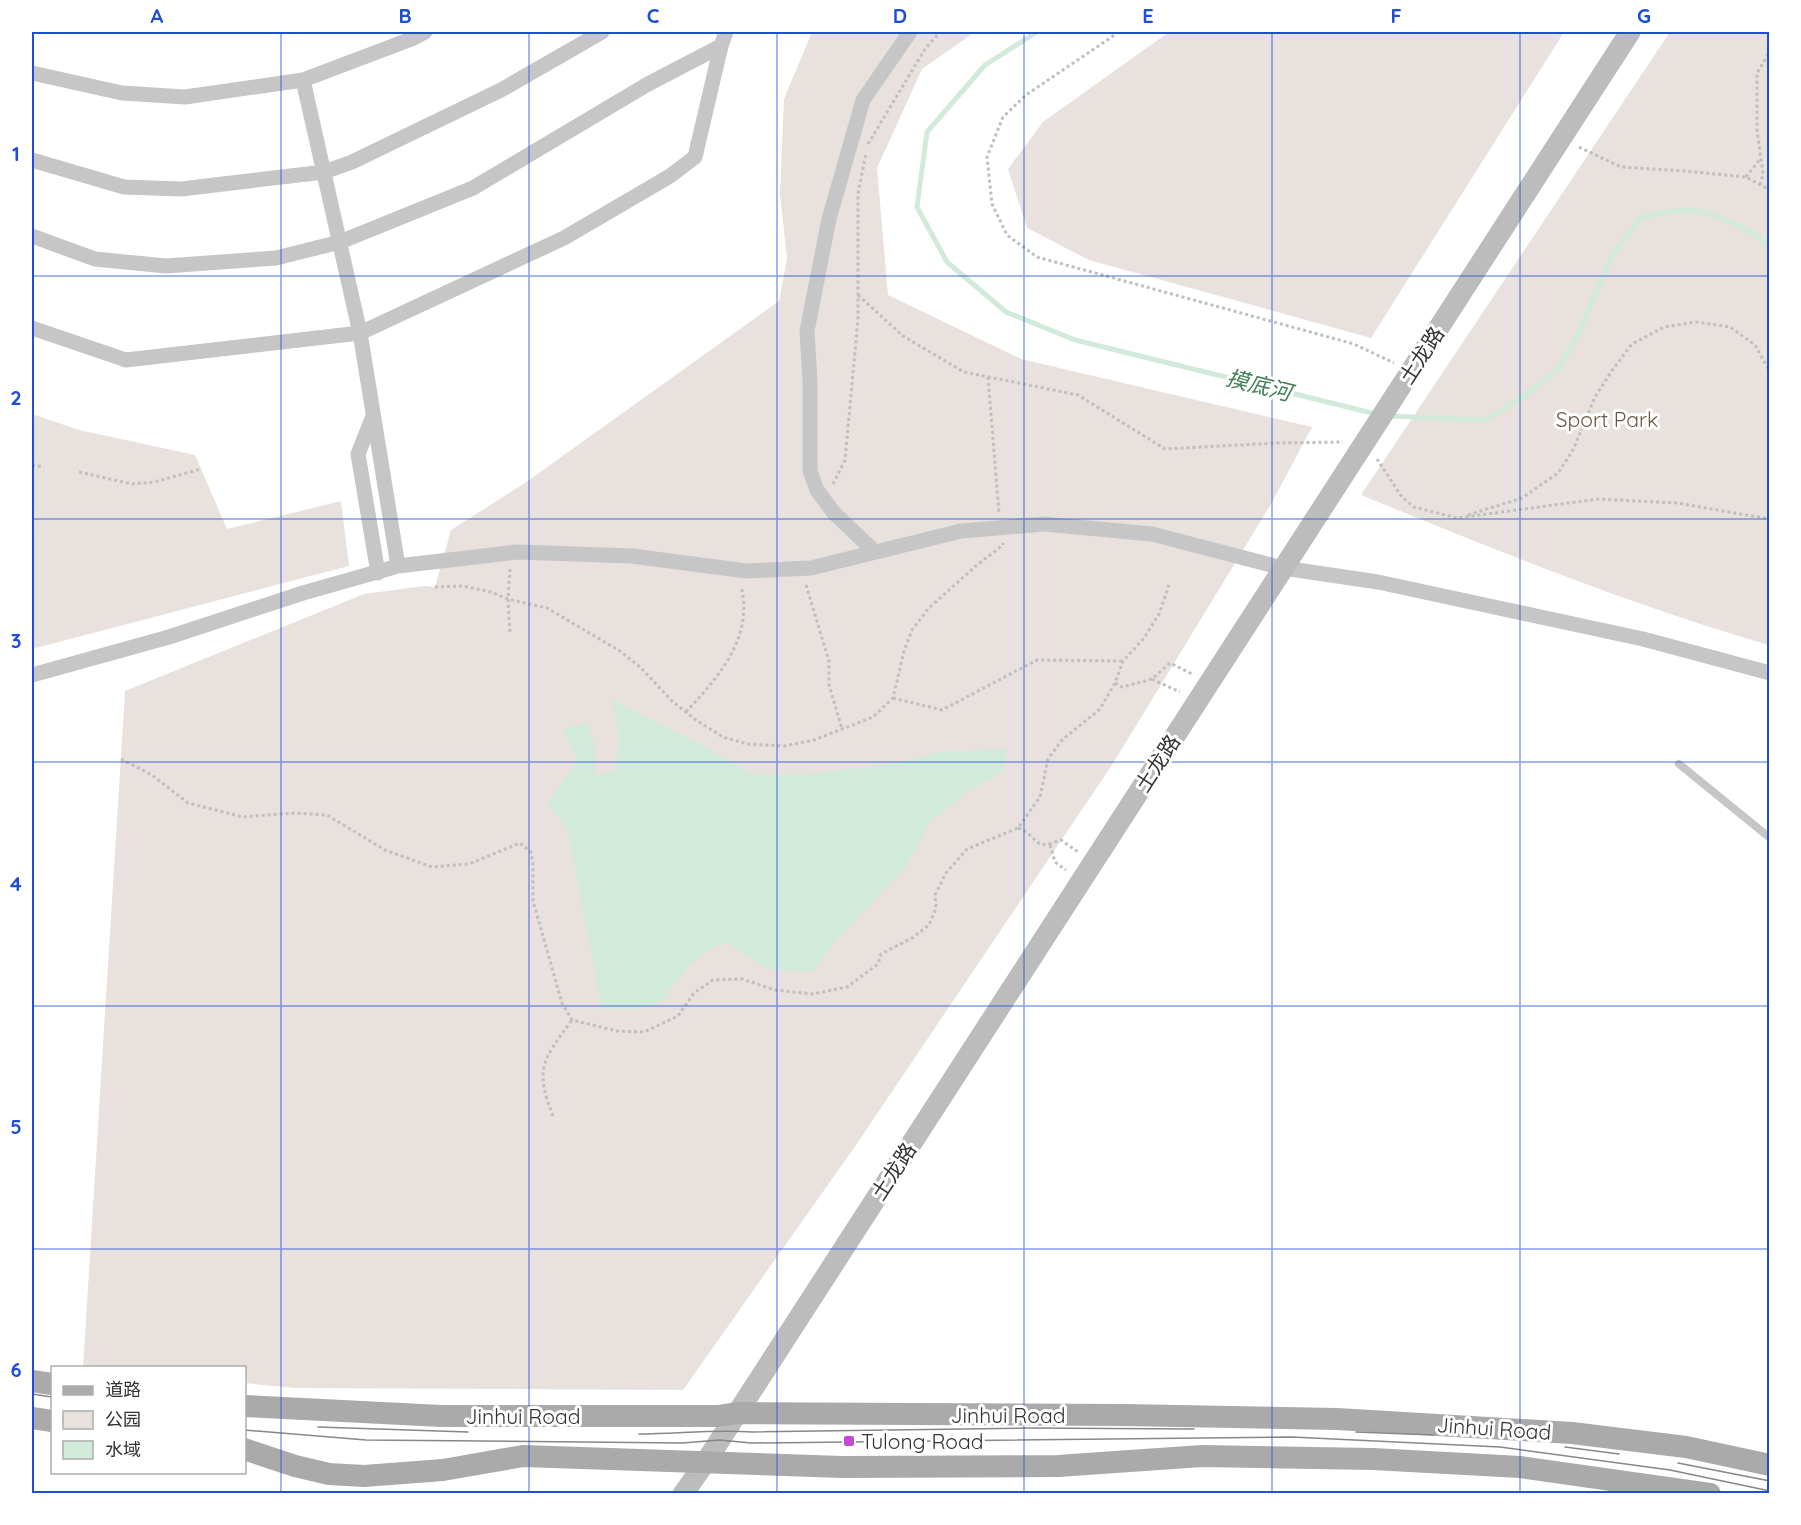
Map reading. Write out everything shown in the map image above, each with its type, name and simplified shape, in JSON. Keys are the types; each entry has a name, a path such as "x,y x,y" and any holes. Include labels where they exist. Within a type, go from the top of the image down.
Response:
{"main road":[{"path":"32,1381 51,1384"},
{"name":"Jinhui Road","path":"246,1406 441,1416 718,1416 737,1413 1124,1415 1337,1419 1572,1433 1686,1447 1770,1465"},
{"path":"32,1418 51,1421"},
{"name":"Jinhui Road","path":"246,1450 295,1466 329,1474 364,1476 443,1470 523,1455 842,1467 1058,1466 1202,1456 1373,1459 1520,1467 1710,1494"}],"street":[{"path":"32,73 122,93 185,97 303,80 425,32"},
{"path":"32,160 124,187 181,189 324,172 352,162 501,90 602,32"},
{"path":"875,552 832,512 817,490 810,471 810,381 807,331 829,219 863,100 910,32"},
{"name":"土龙路","path":"683,1494 1630,32"},
{"path":"32,236 95,259 166,266 276,258 340,242 473,188 724,39"},
{"path":"32,328 126,360 360,333 564,238 670,176 695,157 724,39"},
{"path":"303,80 360,333 398,566"},
{"path":"372,416 358,454 378,573"},
{"path":"32,675 169,637 303,593 398,566 510,553 632,556 737,570 801,569 961,531 1044,524 1152,534 1283,568 1378,582 1632,636 1770,673"}],"lane":[{"path":"1678,764 1770,838"}],"path":[{"path":"825,502 845,460 858,319 858,194 868,144 925,49 940,32"},
{"path":"1119,32 1026,95 1003,117 987,157 992,204 1007,234 1037,257 1354,344 1411,371"},
{"path":"1760,185 1763,174 1757,130 1757,73 1769,53"},
{"path":"1561,138 1621,167 1746,177 1770,190"},
{"path":"1746,177 1761,158"},
{"path":"858,295 903,336 964,372 1078,395 1165,449 1367,437 1402,497 1414,507 1457,518 1599,499 1677,503 1770,519"},
{"path":"1457,518 1522,498 1558,473 1573,450 1595,397 1611,372 1632,344 1664,327 1696,322 1730,327 1755,345 1770,372"},
{"path":"435,587 463,586 547,608 620,651 640,667 672,701 723,737 747,744 783,746 814,740 873,717 892,698 912,630 928,609 1003,545 988,377"},
{"path":"32,465 44,467"},
{"path":"79,472 132,484 153,482 201,470"},
{"path":"510,553 508,599 510,633"},
{"path":"801,569 814,620 829,661 830,685 842,729"},
{"path":"686,712 715,678 732,653 740,635 745,617 737,570"},
{"path":"121,759 152,775 188,803 243,817 294,813 327,815 385,850 432,867 469,864 520,843 531,852 532,901 562,1003 572,1020 617,1031 644,1032 678,1016 694,993 713,980 742,979 775,990 813,994 847,987 878,964 881,954 912,938 929,925 936,908 935,895 946,873 967,849 1018,828 1040,797 1048,759 1062,740 1100,709 1115,683 1123,661 1144,638 1159,614 1169,585"},
{"path":"892,698 942,710 1037,660 1123,661"},
{"path":"1115,683 1122,687 1152,679 1170,663 1209,682"},
{"path":"1152,679 1197,701"},
{"path":"1018,828 1039,844 1050,845 1061,840 1093,862"},
{"path":"1050,845 1055,862 1080,882"},
{"path":"553,1116 544,1093 542,1068 572,1020"}],"green space":[{"path":"812,32 975,32 922,69 877,168 888,295 1021,359 1312,427 1271,504 1112,765 856,1145 683,1390 296,1388 246,1383 246,1366 83,1366 125,691 364,594 425,586 435,587 451,530 525,483 779,301 787,259 780,194 784,99"},
{"path":"1169,32 1564,32 1371,338 1089,260 1027,228 1008,169 1043,122"},
{"name":"Sport Park","path":"1670,32 1769,32 1769,645 1614,594 1361,495"},
{"path":"32,414 79,430 195,455 227,529 341,501 349,566 32,649"}],"water":[{"path":"612,700 691,739 753,774 812,774 903,762 940,752 1008,749 1001,772 964,794 930,822 905,868 834,942 812,972 768,969 727,943 713,947 688,966 660,1003 636,1009 602,1009 568,830 548,804 577,760 563,728 588,723 594,743 595,775 614,771 620,739"}],"waterway":[{"name":"摸底河","path":"1037,32 985,65 927,132 917,207 947,262 1006,312 1075,340 1376,414"},
{"name":"摸底河","path":"1389,416 1486,420 1524,396 1558,369 1577,337 1613,253 1642,217 1677,210 1710,214 1752,233 1770,246"}],"tram line":[{"path":"32,1394 51,1397"},
{"path":"318,1427 468,1432"},
{"path":"639,1434 1028,1428 1194,1429"},
{"path":"246,1430 366,1440 682,1443 720,1440 751,1443 1292,1437 1500,1447 1670,1470 1770,1491"},
{"path":"1356,1432 1434,1435"},
{"path":"1565,1447 1619,1454"},
{"path":"1678,1463 1770,1481"}],"place":[{"name":"Tulong Road","path":"849,1441"}]}
